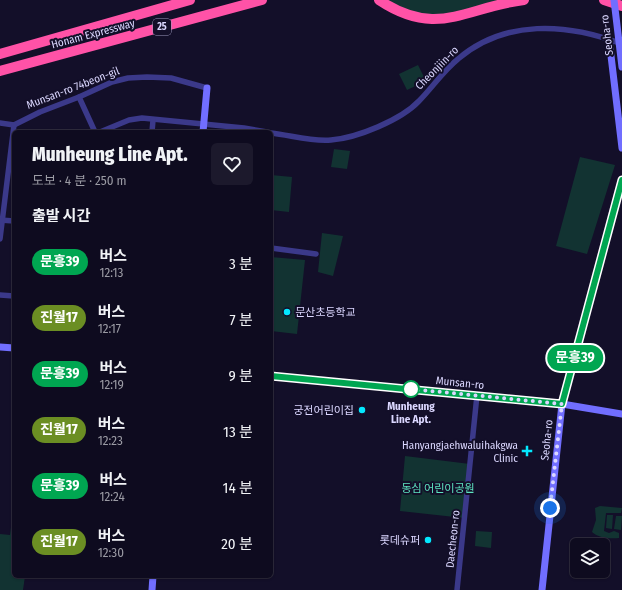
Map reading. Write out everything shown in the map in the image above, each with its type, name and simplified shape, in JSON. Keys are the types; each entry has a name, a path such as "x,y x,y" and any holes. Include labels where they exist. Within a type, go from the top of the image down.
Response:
{"highway":[{"name":"Honam Expressway","path":"0,54 190,0"},
{"name":"Honam Expressway","path":"0,71 262,0"},
{"path":"379,0 405,15 435,19 456,18 503,3 524,0"},
{"path":"604,0 622,6"},
{"path":"615,0 622,2"}],"street":[{"name":"Seoha-ro","path":"615,0 622,67"},
{"name":"Cheonjiin-ro","path":"273,133 331,140 373,128 410,109 458,59 475,46 505,33 523,29 542,28 571,30 609,39 622,44"},
{"path":"609,39 622,148"},
{"name":"Munsan-ro 74beon-gil","path":"14,126 40,112 79,98 94,90 128,78 146,77 170,78 207,88 203,128"},
{"path":"79,98 93,130"},
{"path":"105,130 129,120 142,118 203,128 244,128 256,130"},
{"path":"152,130 153,120"},
{"path":"0,123 14,126 13,130"},
{"path":"0,239 1,220 12,140"},
{"name":"Seoha-ro","path":"542,590 562,404 622,180"},
{"path":"1,220 12,221"},
{"path":"273,248 316,254"},
{"path":"0,295 12,296"},
{"path":"0,347 12,348"},
{"name":"Munsan-ro","path":"273,376 351,385 562,404 622,414"},
{"name":"Daecheon-ro","path":"457,590 477,396"},
{"path":"152,590 154,578"}],"green space":[{"path":"379,0 511,0 432,19"},
{"path":"418,65 426,81 407,90 399,74"},
{"path":"334,149 350,151 347,169 331,167"},
{"path":"580,157 615,165 587,254 556,246"},
{"path":"273,175 292,177 289,212 273,210"},
{"path":"322,233 343,236 333,276 318,272"},
{"path":"273,257 305,260 297,334 273,331"},
{"name":"동심 어린이공원","path":"405,456 470,464 464,518 400,511"},
{"path":"600,506 622,508 621,513 606,513 604,531 609,533 614,531 619,533 619,538 605,538 592,532 596,520 595,508"},
{"path":"607,515 613,515 612,529 606,528"},
{"path":"616,516 622,516 621,530 614,529"},
{"path":"12,520 12,578 25,578 23,590 0,590 0,534 10,535"},
{"path":"476,531 492,532 491,548 475,546"}],"bus line":[{"name":"문흥39","path":"273,376 351,385 413,389 562,404 622,180"}],"place":[{"name":"문산초등학교","path":"287,312"},
{"name":"Munheung Line Apt.","path":"411,389"},
{"name":"궁전어린이집","path":"362,410"},
{"name":"Hanyangjaehwaluihakgwa Clinic","path":"527,451"},
{"name":"롯데슈퍼","path":"428,540"}],"route":[{"path":"411,389 562,404 550,508"}]}
